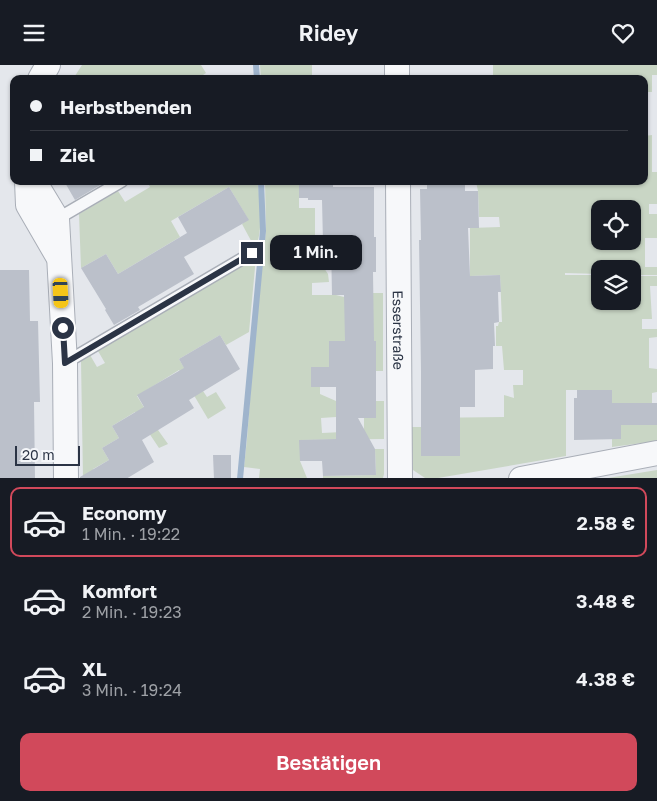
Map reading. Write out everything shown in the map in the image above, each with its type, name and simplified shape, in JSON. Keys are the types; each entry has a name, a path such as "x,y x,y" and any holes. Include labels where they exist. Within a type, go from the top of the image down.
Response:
{"street":[{"path":"27,185 28,205 59,258"},
{"path":"36,185 57,219 65,363 66,478"},
{"name":"Esserstraße","path":"398,185 400,478"},
{"path":"526,478 657,453"}],"lane":[{"path":"57,219 115,185"},
{"path":"65,363 252,253"}],"green space":[{"path":"82,65 201,65 206,73 203,75 76,75"},
{"path":"260,65 312,65 312,75 261,75"},
{"path":"493,65 657,65 657,75 652,75 652,92 648,92 648,75 493,75"},
{"path":"652,135 652,172 657,172 657,204 649,204 649,214 657,214 657,238 645,238 645,267 657,267 657,275 641,275 641,260 591,260 591,274 565,273 565,275 591,275 591,310 641,310 641,276 657,276 657,286 650,286 652,319 642,319 642,329 657,329 657,337 649,338 649,368 657,369 657,392 652,393 652,403 657,425 657,441 612,447 612,390 566,390 566,456 438,478 425,478 413,470 411,427 421,427 421,418 504,417 504,395 514,398 513,385 523,385 523,370 504,370 502,346 496,346 496,326 498,326 499,322 502,322 500,275 470,276 470,228 500,227 499,217 479,217 477,185 648,185 648,136"},
{"path":"149,185 258,185 260,225 255,248 242,224 248,219 229,187 171,221 180,237 118,274 106,254 81,268 79,214 118,191 125,202 150,187"},
{"path":"265,185 299,185 299,208 315,208 315,240 323,252 324,268 328,274 329,282 312,283 312,295 344,297 383,293 383,371 376,371 376,341 329,341 329,368 320,387 320,394 336,401 336,417 321,418 322,433 364,431 364,418 376,401 384,401 384,439 300,440 300,461 307,478 259,478 260,469 244,467 266,231"},
{"path":"256,257 249,332 226,345 220,335 179,359 199,393 203,391 207,397 216,392 226,408 208,419 179,370 137,396 168,444 159,448 135,412 112,426 119,438 102,448 109,460 93,469 98,478 83,478 81,361 90,355 97,367 105,363 98,351"},
{"path":"375,449 384,449 383,478 323,478 323,476 376,475"},
{"path":"657,470 657,478 608,478"}],"building":[{"path":"66,185 100,185 75,200"},
{"path":"299,185 374,187 376,272 373,272 374,341 376,341 376,418 358,418 375,449 376,475 323,476 322,461 300,461 299,440 336,439 336,387 311,387 311,367 329,367 329,341 345,341 344,295 332,295 331,243 323,243 322,200 299,198"},
{"path":"427,185 465,185 465,191 478,191 479,228 468,228 470,276 500,275 501,292 498,292 499,322 494,323 493,369 475,370 475,407 460,407 460,456 421,456 420,189 427,189"},
{"path":"229,187 249,220 184,257 194,274 138,307 140,310 114,325 81,268 106,254 118,274 187,233 178,217"},
{"path":"0,270 29,270 30,321 38,321 40,402 34,402 35,478 0,478"},
{"path":"220,335 240,369 189,400 194,408 142,440 154,462 128,478 80,478 109,460 102,448 119,438 112,426 144,407 137,395 184,368 179,359"},
{"path":"577,390 612,390 612,403 657,403 657,425 621,425 621,439 574,440 574,398 577,398"},
{"path":"213,455 231,455 231,478 214,478"}],"waterway":[{"path":"256,65 257,75"},
{"path":"240,478 263,231 261,185"}],"route":[{"path":"63,328 65,363 252,253"}]}
